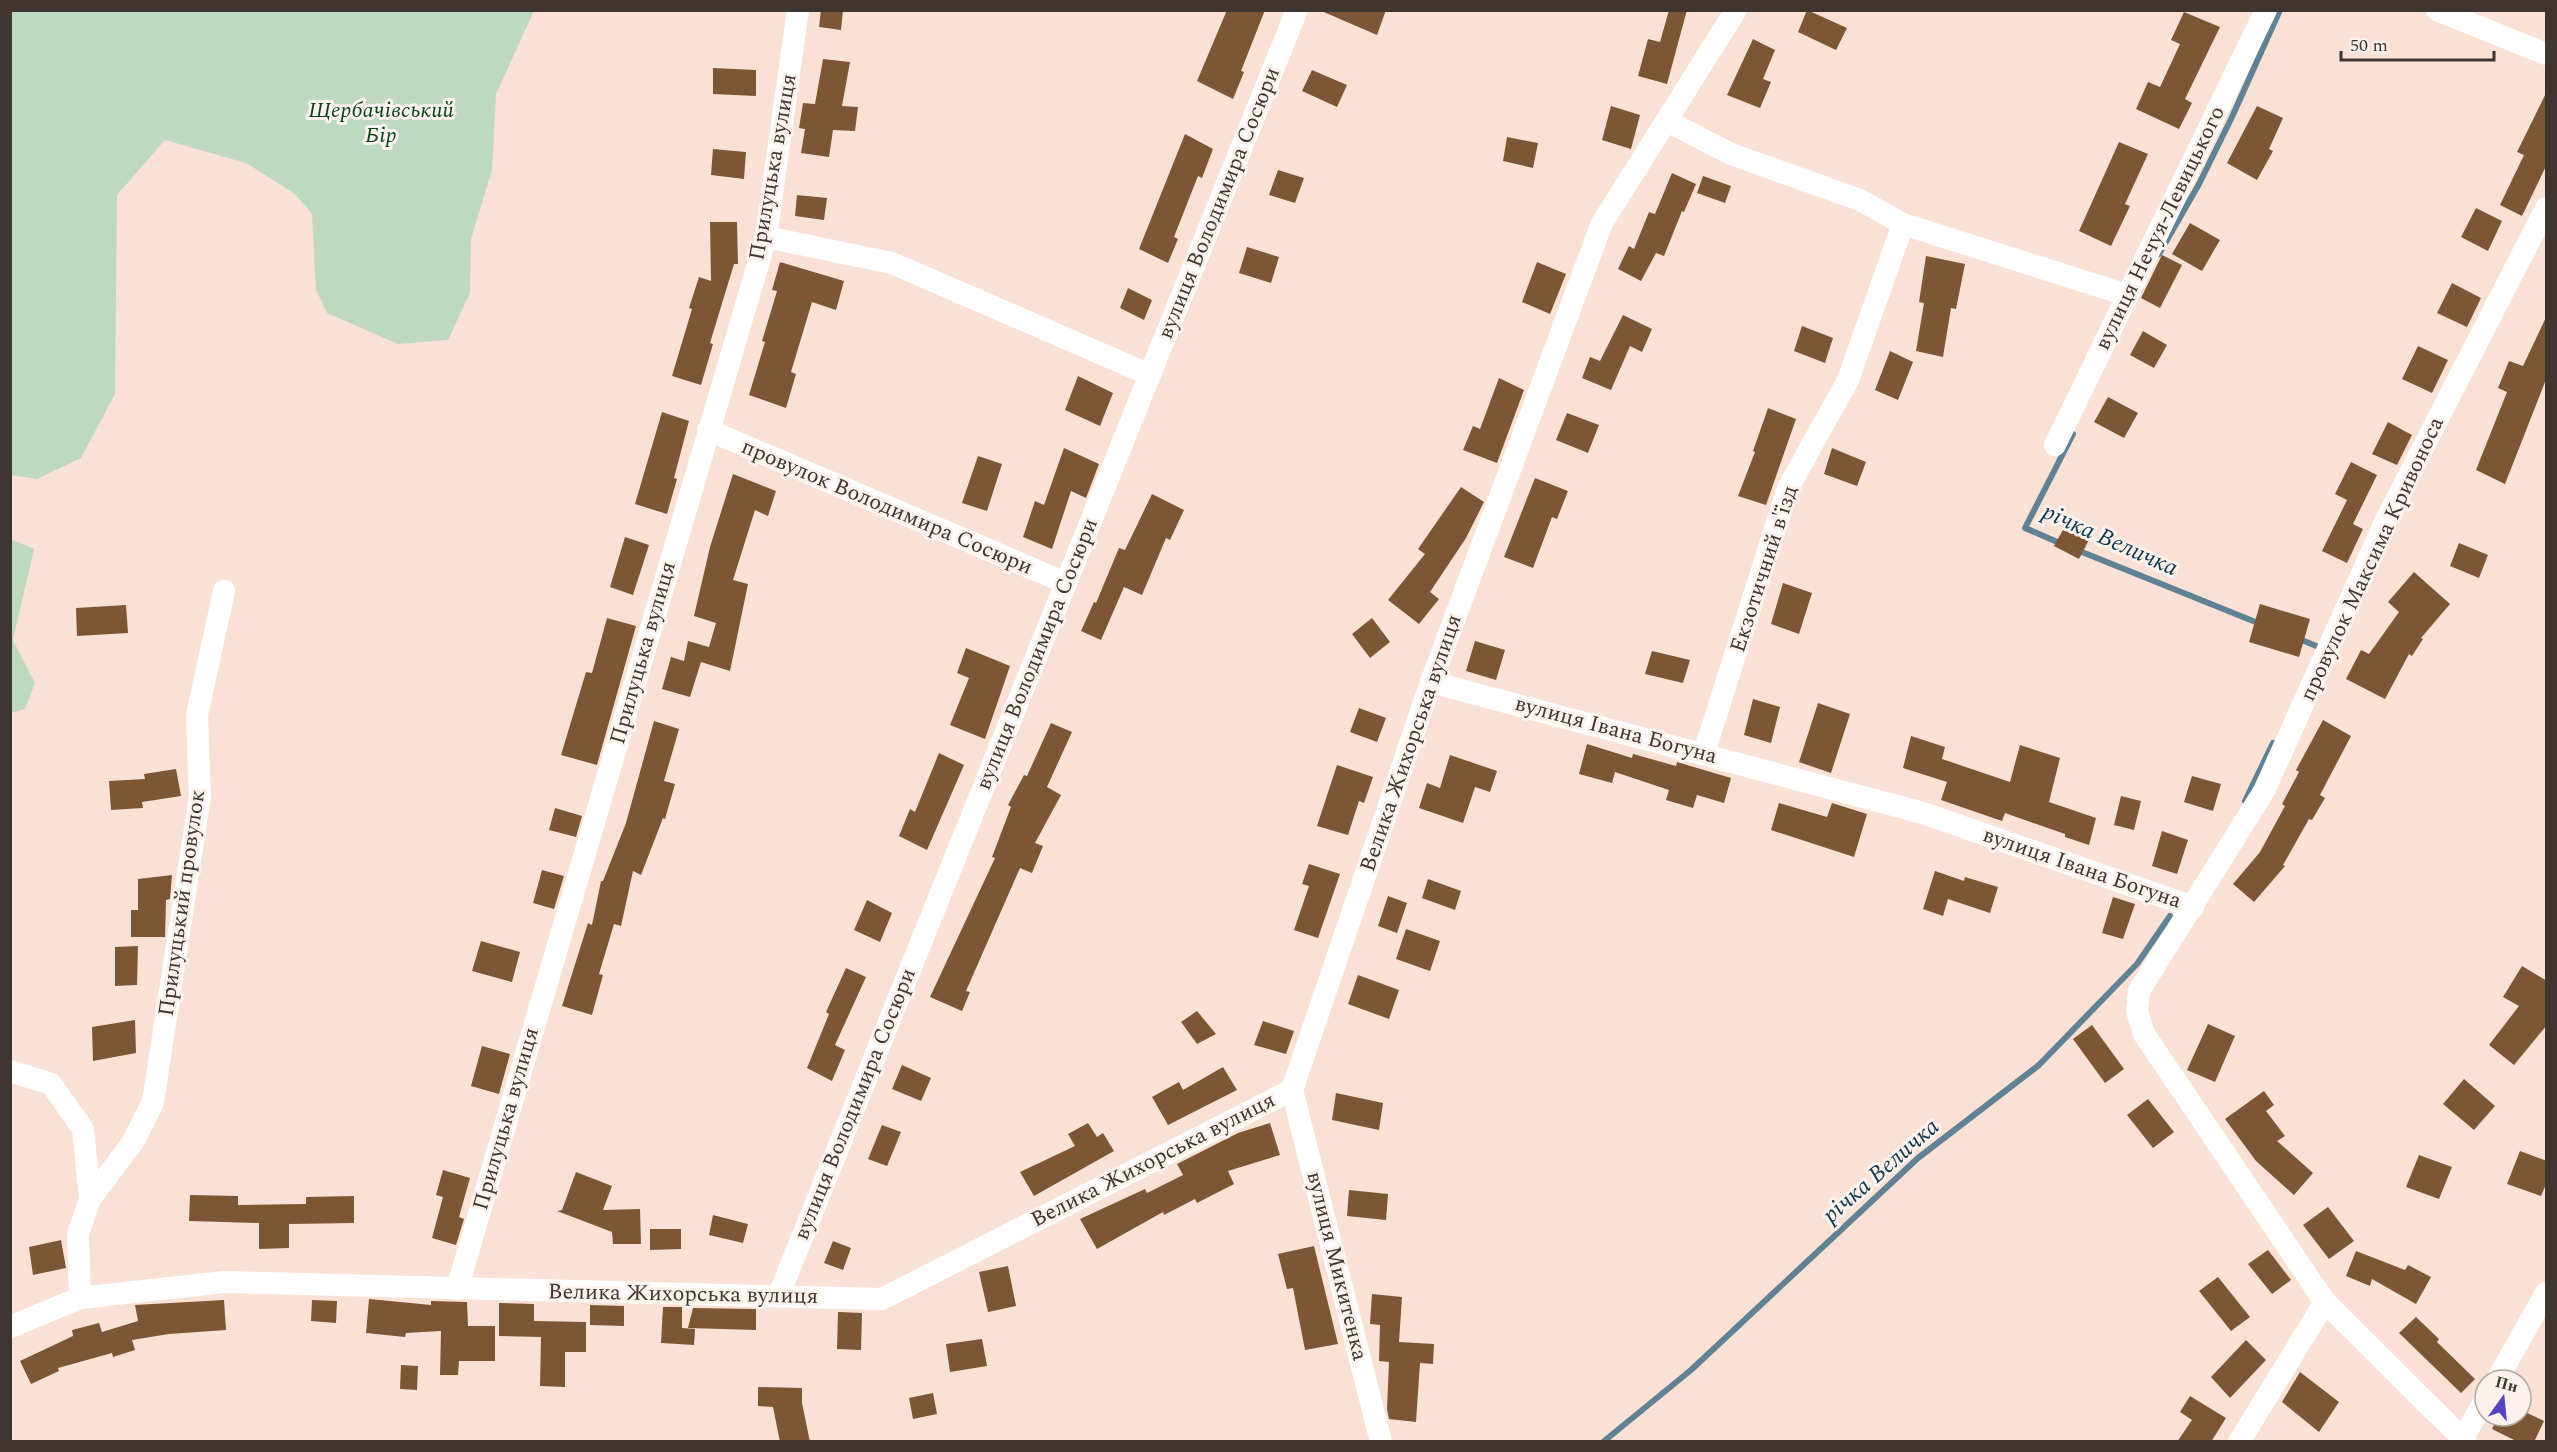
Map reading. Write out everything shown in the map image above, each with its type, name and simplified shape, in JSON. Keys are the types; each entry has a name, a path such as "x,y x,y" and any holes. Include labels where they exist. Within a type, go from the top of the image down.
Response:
{"street":[{"name":"Прилуцька вулиця","path":"457,1288 766,237 798,10"},
{"name":"вулиця Володимира Сосюри","path":"778,1297 1297,10"},
{"name":"Велика Жихорська вулиця","path":"10,1327 80,1298 224,1282 882,1299 1292,1090 1431,682 1602,223 1736,10"},
{"name":"вулиця Нечуя-Левицького","path":"2055,445 2266,10"},
{"path":"2437,10 2547,54"},
{"path":"1667,121 1731,154 1860,200 1904,224 2127,295"},
{"name":"провулок Максима Кривоноса","path":"2193,907 2264,791 2385,520 2547,208"},
{"name":"Екзотичний в'їзд","path":"1704,753 1788,488 1848,380 1904,224"},
{"path":"766,237 892,262 1150,375"},
{"name":"провулок Володимира Сосюри","path":"708,430 1066,583"},
{"name":"Прилуцький провулок","path":"90,1198 133,1142 153,1102 200,796 197,716 224,591"},
{"name":"вулиця Івана Богуна","path":"1431,682 1923,813 2193,907 2139,991 2137,1011 2144,1034 2325,1302 2465,1440"},
{"path":"10,1071 51,1084 83,1129 90,1198 78,1234 80,1298"},
{"name":"вулиця Микитенка","path":"1292,1090 1381,1442"},
{"path":"2504,1368 2547,1293"},
{"path":"2240,1442 2325,1302"},
{"path":"2465,1440 2473,1424"}],"green space":[{"name":"Щербачівський Бір","path":"10,11 534,11 496,94 492,170 471,239 470,293 448,340 398,344 327,313 316,290 312,214 295,194 246,163 165,140 117,195 115,394 81,458 37,479 11,475"},
{"path":"10,539 34,549 13,640 35,683 25,709 11,713"}],"building":[{"path":"821,10 843,10 841,30 819,27"},
{"path":"1227,10 1265,10 1241,71 1244,72 1233,99 1197,81"},
{"path":"1319,10 1386,10 1377,35"},
{"path":"1669,10 1687,10 1667,84 1638,76 1648,39 1660,42"},
{"path":"1807,10 1847,28 1836,50 1798,32"},
{"path":"2184,12 2220,27 2185,99 2192,103 2179,129 2136,109 2148,82 2160,87 2180,44 2171,40"},
{"path":"1753,39 1775,50 1763,79 1771,82 1760,108 1727,95"},
{"path":"823,59 850,62 842,106 858,107 855,131 833,130 829,157 801,153 805,129 799,128 803,103 815,104"},
{"path":"713,68 756,70 756,96 713,94"},
{"path":"1312,70 1347,85 1337,107 1302,91"},
{"path":"2547,91 2547,164 2522,216 2500,205 2524,155 2517,152"},
{"path":"1611,106 1640,115 1631,149 1602,140"},
{"path":"2257,106 2283,118 2269,149 2273,151 2257,180 2227,163"},
{"path":"1185,134 1213,149 1202,178 1198,176 1174,237 1178,239 1168,263 1139,249"},
{"path":"1507,137 1538,143 1533,168 1503,161"},
{"path":"2119,142 2148,154 2125,204 2130,206 2111,246 2079,231"},
{"path":"713,149 746,152 744,179 711,175"},
{"path":"1278,170 1304,178 1295,203 1269,195"},
{"path":"1672,173 1696,184 1684,212 1682,211 1664,256 1656,253 1641,281 1618,269 1629,246 1634,249 1649,212 1655,214"},
{"path":"1703,176 1731,186 1725,203 1697,193"},
{"path":"797,195 827,198 824,220 795,216"},
{"path":"2476,208 2502,221 2488,251 2461,237"},
{"path":"710,222 737,222 738,264 734,264 710,343 713,344 701,385 672,376 699,277 711,281"},
{"path":"2190,223 2220,240 2202,271 2172,254"},
{"path":"1247,247 1279,257 1271,283 1239,273"},
{"path":"2162,255 2182,265 2160,308 2141,298"},
{"path":"1926,256 1965,264 1956,309 1951,308 1943,357 1916,351 1924,303 1919,302"},
{"path":"780,262 844,281 836,310 812,302 791,372 796,374 786,408 749,395 777,291 772,290"},
{"path":"1537,262 1566,274 1550,314 1522,302"},
{"path":"2452,283 2481,298 2467,327 2437,313"},
{"path":"1128,288 1152,300 1144,320 1120,308"},
{"path":"1623,315 1652,329 1642,352 1630,346 1611,390 1582,378 1590,357 1600,361"},
{"path":"2547,315 2547,377 2505,484 2476,470 2507,392 2498,388 2509,361 2523,366"},
{"path":"1802,326 1833,338 1825,363 1794,351"},
{"path":"2143,331 2167,345 2154,368 2130,355"},
{"path":"2418,346 2448,360 2432,393 2402,379"},
{"path":"1890,351 1913,362 1898,400 1875,390"},
{"path":"1078,376 1113,393 1100,426 1065,410"},
{"path":"1499,378 1524,390 1497,463 1463,450 1473,426 1480,429"},
{"path":"2108,397 2138,413 2124,438 2094,422"},
{"path":"1768,408 1796,419 1766,505 1738,496 1755,452 1753,451"},
{"path":"662,412 689,421 667,514 635,504"},
{"path":"1567,413 1599,425 1588,453 1556,440"},
{"path":"2388,422 2412,435 2397,465 2372,454"},
{"path":"1064,448 1099,464 1086,498 1071,491 1052,549 1023,537 1035,501 1044,505"},
{"path":"1832,448 1866,462 1857,486 1824,474"},
{"path":"978,456 1002,464 987,511 962,503"},
{"path":"2351,462 2377,475 2353,524 2363,529 2347,563 2322,551 2347,500 2335,494"},
{"path":"733,474 776,491 768,516 755,510 733,580 748,584 730,671 701,662 690,697 662,689 671,657 684,661 688,641 709,647 716,623 694,616 710,547"},
{"path":"1535,478 1568,491 1557,519 1552,517 1533,568 1504,557"},
{"path":"1461,487 1484,502 1466,538 1430,592 1439,599 1419,624 1388,600 1425,554 1418,549"},
{"path":"1152,494 1184,510 1170,540 1166,538 1142,595 1124,587 1101,640 1081,631 1094,602 1096,603 1119,548 1125,550"},
{"path":"2068,521 2092,534 2079,559 2054,546"},
{"path":"625,537 649,545 633,595 610,587"},
{"path":"2459,543 2488,555 2479,578 2450,566"},
{"path":"2414,572 2450,604 2421,638 2423,639 2412,656 2409,654 2385,699 2346,679 2361,650 2369,654 2399,612 2388,602"},
{"path":"1783,583 1812,593 1799,634 1771,624"},
{"path":"2260,604 2310,619 2299,657 2249,642"},
{"path":"126,605 128,633 77,636 76,608"},
{"path":"607,618 636,626 597,765 561,755 586,672 592,673"},
{"path":"1372,618 1390,642 1370,658 1352,634"},
{"path":"1475,641 1505,650 1496,680 1466,671"},
{"path":"966,648 1010,666 985,739 950,725 969,678 957,673"},
{"path":"1652,651 1690,660 1683,683 1645,674"},
{"path":"1753,699 1780,707 1771,743 1744,735"},
{"path":"1818,703 1850,714 1831,773 1799,762"},
{"path":"1359,708 1386,718 1377,742 1350,732"},
{"path":"2323,720 2351,736 2320,795 2325,798 2312,820 2309,819 2283,865 2285,866 2254,902 2233,884 2260,852 2285,806 2282,804 2299,772 2296,770"},
{"path":"654,721 679,729 664,781 675,784 665,819 663,818 641,875 633,871 621,926 614,924 599,974 603,975 592,1015 562,1006 588,923 592,925 601,881 603,881 626,823"},
{"path":"1051,723 1072,732 1047,787 1061,795 1035,843 1043,846 1032,873 1020,868 966,991 970,992 962,1011 930,997 995,858 992,857 1011,807 1008,805 1024,775 1027,776"},
{"path":"1911,736 1945,747 1942,759 2010,782 2020,745 2060,758 2049,802 2096,818 2089,845 2005,813 2002,821 1941,800 1947,782 1903,768"},
{"path":"1587,744 1632,758 1633,754 1676,766 1677,762 1731,778 1724,803 1697,795 1693,808 1666,800 1669,790 1615,772 1612,783 1579,774"},
{"path":"939,753 964,765 927,850 899,836 910,809 915,812"},
{"path":"1450,755 1497,771 1490,792 1475,787 1463,823 1419,808 1427,783 1440,788"},
{"path":"1337,765 1373,777 1364,803 1359,801 1348,835 1317,826"},
{"path":"176,769 181,796 142,802 143,808 111,810 109,781 145,779 144,774"},
{"path":"2192,776 2221,784 2213,811 2184,802"},
{"path":"2121,796 2141,801 2134,830 2114,825"},
{"path":"1779,803 1827,817 1832,803 1867,814 1854,857 1771,830"},
{"path":"555,808 582,816 576,837 549,830"},
{"path":"2162,831 2188,840 2177,874 2152,866"},
{"path":"1309,864 1340,874 1318,938 1294,930 1309,886 1302,884"},
{"path":"542,870 564,876 554,909 533,903"},
{"path":"1935,871 1964,881 1965,877 1998,887 1990,913 1948,899 1943,916 1923,909"},
{"path":"172,875 170,899 166,900 165,937 131,937 131,910 138,910 138,879"},
{"path":"1428,879 1461,891 1455,910 1422,898"},
{"path":"1388,896 1407,903 1397,933 1378,926"},
{"path":"2113,897 2135,904 2123,939 2102,933"},
{"path":"867,900 892,913 880,942 854,930"},
{"path":"1406,929 1440,941 1430,971 1396,959"},
{"path":"481,941 520,952 512,982 472,971"},
{"path":"138,946 137,985 115,986 115,947"},
{"path":"2522,966 2547,981 2547,1025 2514,1065 2489,1045 2519,1006 2503,997"},
{"path":"846,968 866,977 835,1045 845,1050 832,1081 807,1068 829,1014 826,1012"},
{"path":"1358,975 1399,990 1389,1019 1348,1004"},
{"path":"1197,1011 1216,1034 1197,1044 1181,1022"},
{"path":"135,1020 136,1053 93,1061 92,1027"},
{"path":"1263,1021 1294,1031 1286,1054 1254,1045"},
{"path":"2208,1024 2235,1036 2215,1082 2187,1070"},
{"path":"2092,1025 2124,1069 2105,1083 2073,1039"},
{"path":"482,1046 510,1054 499,1094 471,1086"},
{"path":"902,1065 931,1078 921,1101 892,1089"},
{"path":"1223,1067 1237,1090 1168,1125 1152,1097 1179,1082 1183,1090"},
{"path":"2464,1079 2495,1106 2474,1130 2443,1104"},
{"path":"2264,1091 2274,1105 2266,1111 2285,1136 2277,1141 2313,1173 2294,1195 2256,1161 2225,1119"},
{"path":"1336,1093 1383,1103 1379,1130 1332,1120"},
{"path":"2148,1099 2174,1132 2153,1148 2127,1115"},
{"path":"1088,1123 1097,1137 1103,1133 1114,1151 1034,1196 1020,1172 1075,1146 1068,1134"},
{"path":"1270,1123 1280,1155 1228,1171 1234,1184 1197,1203 1195,1199 1164,1215 1163,1212 1097,1249 1080,1219 1145,1189 1147,1193 1183,1175 1177,1164 1238,1133"},
{"path":"882,1125 901,1132 887,1166 868,1159"},
{"path":"2520,1151 2547,1161 2547,1182 2541,1196 2507,1184"},
{"path":"2419,1155 2452,1167 2439,1199 2406,1187"},
{"path":"443,1170 470,1178 459,1217 464,1219 456,1245 432,1238 443,1197 436,1195"},
{"path":"576,1172 612,1186 603,1210 640,1209 641,1244 613,1244 612,1232 557,1211 562,1210"},
{"path":"1349,1190 1388,1194 1386,1220 1347,1216"},
{"path":"190,1195 238,1196 238,1205 306,1204 306,1197 354,1196 354,1223 289,1224 289,1248 259,1249 259,1223 189,1221"},
{"path":"2328,1207 2354,1241 2329,1259 2303,1225"},
{"path":"713,1215 748,1224 743,1243 709,1235"},
{"path":"650,1229 681,1229 681,1249 650,1250"},
{"path":"61,1240 66,1268 33,1275 29,1247"},
{"path":"833,1241 851,1248 843,1270 824,1263"},
{"path":"1314,1246 1338,1344 1305,1350 1293,1288 1287,1289 1278,1254"},
{"path":"2268,1250 2291,1280 2272,1294 2248,1264"},
{"path":"2356,1251 2405,1270 2408,1265 2431,1277 2416,1304 2372,1279 2370,1286 2346,1276"},
{"path":"1008,1266 1016,1306 988,1312 979,1272"},
{"path":"2218,1277 2250,1317 2231,1331 2199,1291"},
{"path":"1372,1294 1402,1297 1399,1342 1434,1344 1433,1364 1420,1363 1416,1422 1389,1419 1387,1409 1389,1362 1379,1361 1380,1325 1370,1324"},
{"path":"369,1299 431,1305 431,1301 467,1302 468,1326 495,1326 495,1361 459,1361 458,1375 440,1375 441,1331 406,1333 405,1337 366,1333"},
{"path":"224,1300 226,1330 169,1334 132,1340 135,1350 113,1357 112,1353 58,1368 59,1371 31,1384 20,1361 73,1336 72,1330 99,1323 102,1332 138,1321 135,1305"},
{"path":"312,1300 337,1301 336,1323 311,1321"},
{"path":"499,1303 534,1304 534,1321 586,1322 586,1352 565,1352 565,1387 540,1386 541,1337 499,1336"},
{"path":"590,1305 624,1306 624,1326 590,1325"},
{"path":"663,1307 682,1307 682,1328 695,1329 694,1345 661,1343"},
{"path":"693,1308 756,1309 756,1330 688,1328"},
{"path":"838,1312 862,1313 861,1350 837,1349"},
{"path":"2416,1317 2439,1339 2437,1342 2473,1377 2473,1381 2461,1393 2399,1333"},
{"path":"982,1339 987,1366 950,1372 946,1344"},
{"path":"2246,1340 2266,1360 2230,1398 2211,1377"},
{"path":"401,1365 418,1366 417,1390 400,1389"},
{"path":"2300,1372 2339,1402 2319,1432 2282,1402"},
{"path":"758,1387 802,1388 802,1403 810,1442 780,1442 773,1407 758,1406"},
{"path":"933,1393 937,1414 913,1419 909,1398"},
{"path":"2190,1396 2226,1418 2211,1442 2177,1442 2192,1420 2180,1412"},
{"path":"2533,1416 2544,1421 2534,1442 2518,1442 2492,1429 2533,1428"}],"waterway":[{"name":"річка Величка","path":"2159,254 2199,184 2280,10"},
{"name":"річка Величка","path":"2062,544 2025,528 2073,434"},
{"name":"річка Величка","path":"2077,550 2263,625"},
{"name":"річка Величка","path":"2297,638 2321,648 2319,651"},
{"name":"річка Величка","path":"2245,801 2273,743"},
{"name":"річка Величка","path":"1603,1442 1691,1370 1918,1158 2039,1065 2137,964 2170,916"}]}
